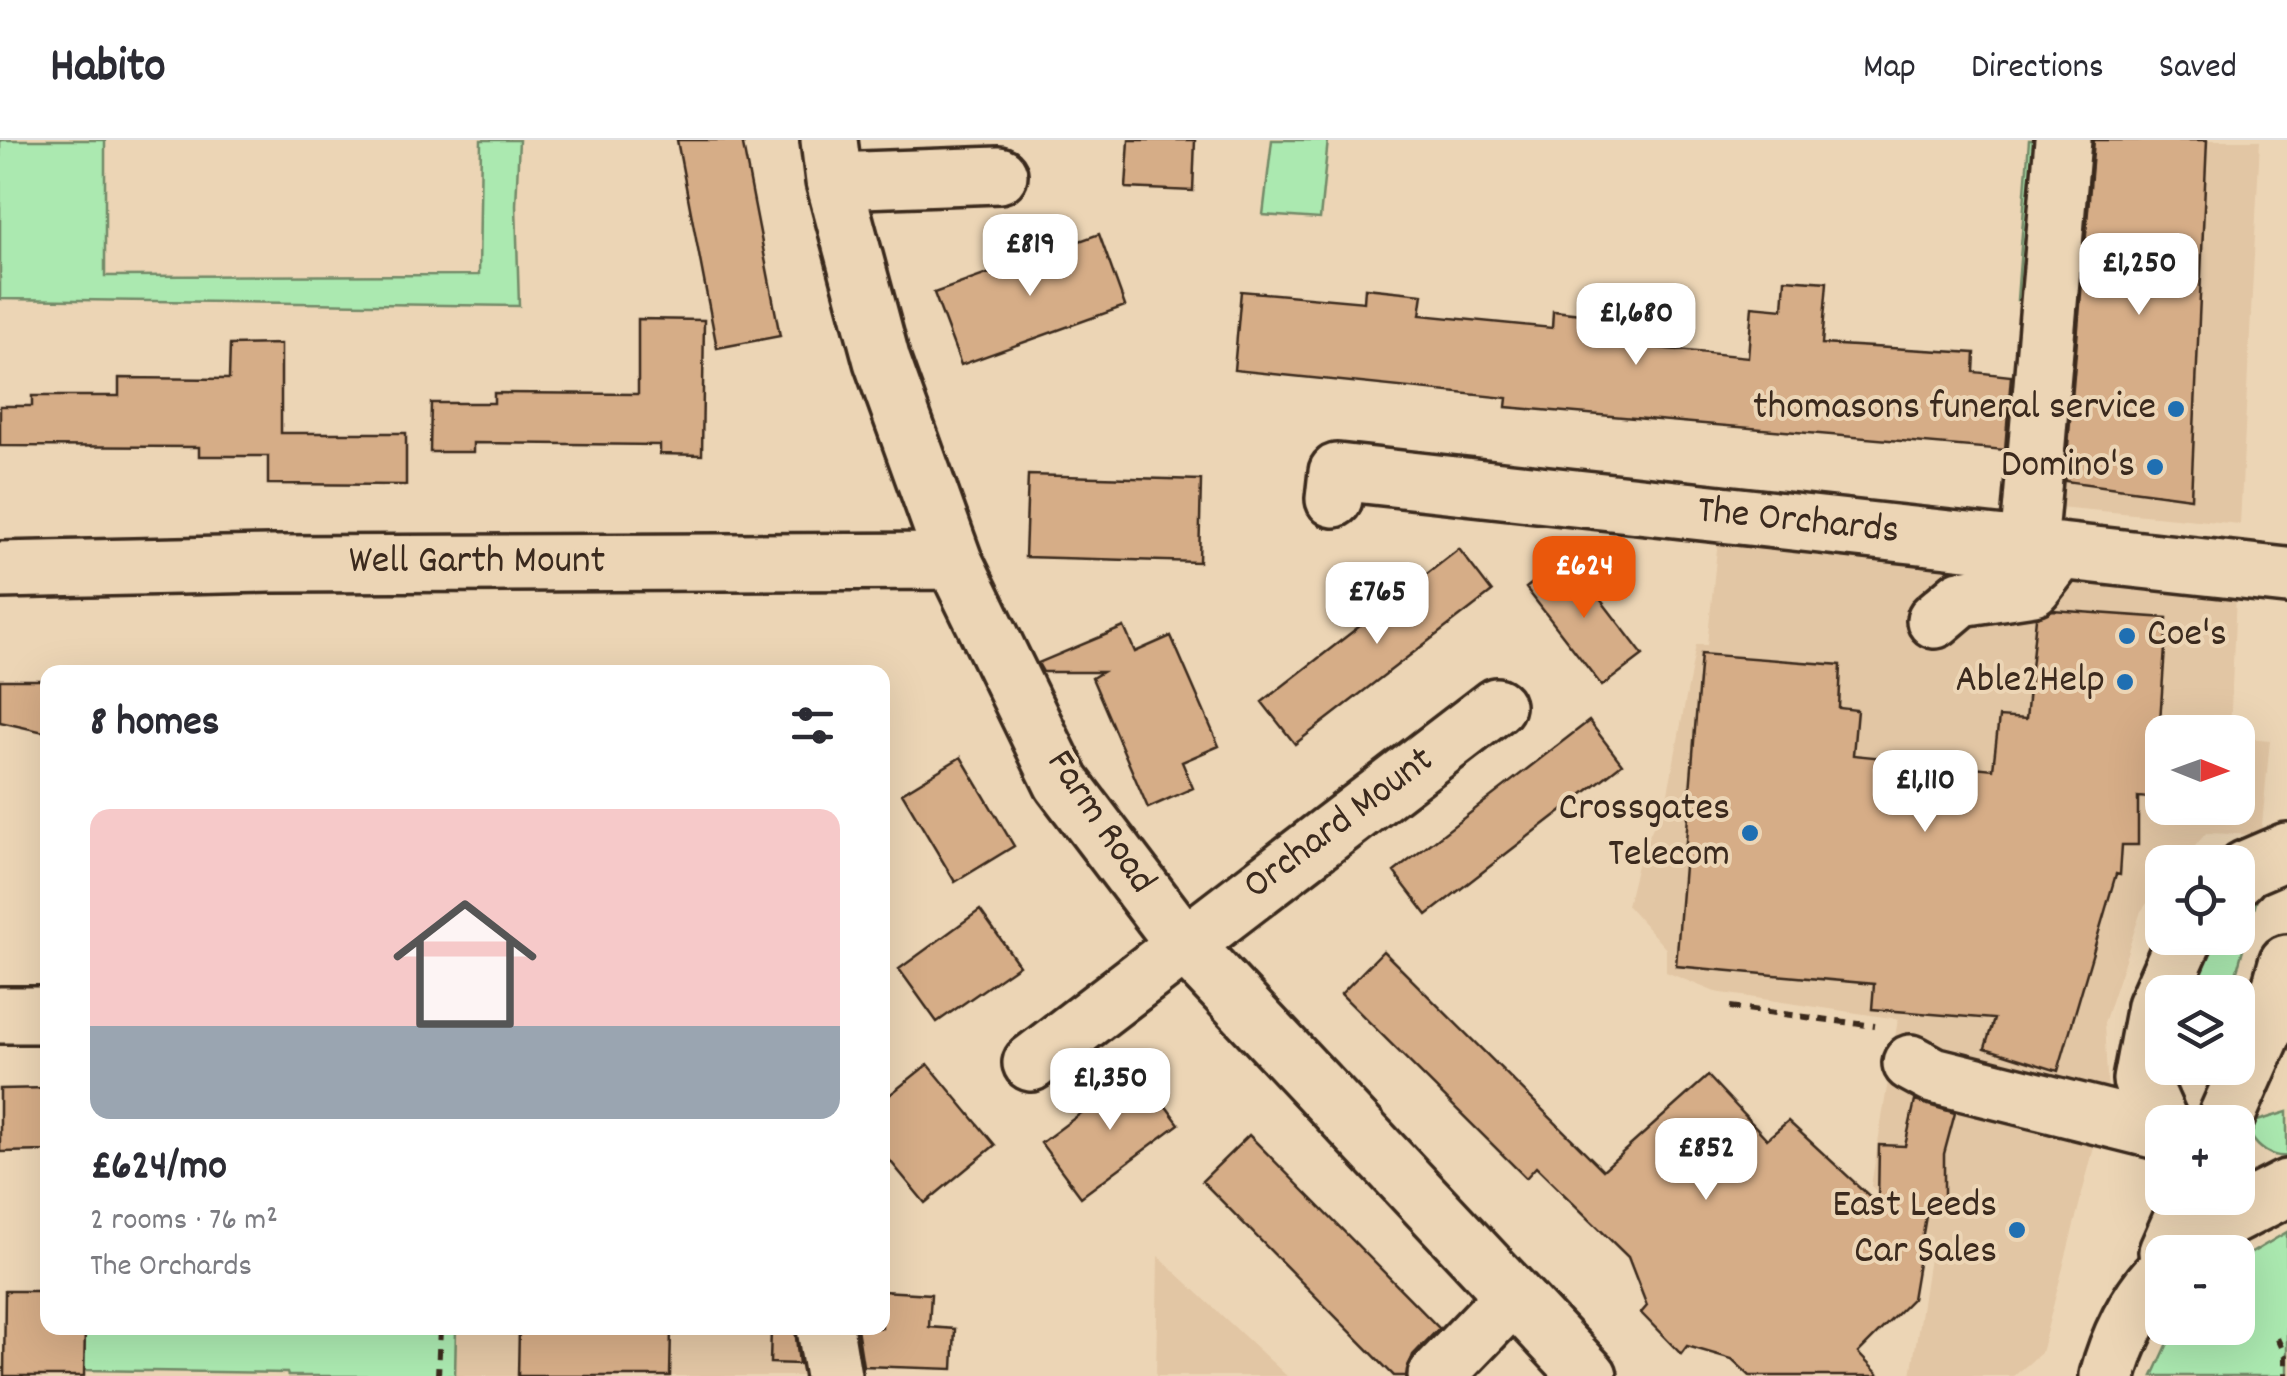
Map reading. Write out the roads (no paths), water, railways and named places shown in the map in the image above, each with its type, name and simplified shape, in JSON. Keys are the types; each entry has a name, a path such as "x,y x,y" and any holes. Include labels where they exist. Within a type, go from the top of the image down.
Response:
{"street":[{"path":"1935,620 1961,598 2033,587 2044,550 2063,140"},
{"path":"832,160 999,175"},
{"name":"Farm Road","path":"832,160 882,361 954,561 1062,783 1184,944 1589,1376"},
{"name":"The Orchards","path":"1334,499 1337,472 2287,576"},
{"name":"Well Garth Mount","path":"0,570 291,564 954,561"},
{"name":"Orchard Mount","path":"1031,1064 1496,706"},
{"path":"2255,864 2287,850"},
{"path":"2145,947 2130,982 2123,1042 2151,1105"},
{"path":"2155,1105 2155,1006 2178,955"},
{"path":"2231,1105 2274,1007 2287,963"},
{"path":"0,1015 40,1015"},
{"path":"1910,1063 1933,1074 2145,1111"},
{"path":"2202,1235 2287,1188"},
{"path":"1436,1376 1512,1297"},
{"path":"2108,1376 2115,1350 2145,1300"},
{"path":"826,1335 833,1376"}],"place":[{"name":"thomasons funeral service","path":"2176,409"},
{"name":"Domino's","path":"2155,467"},
{"name":"Coe's","path":"2127,636"},
{"name":"Able2Help","path":"2125,682"},
{"name":"Crossgates Telecom","path":"1750,833"},
{"name":"East Leeds Car Sales","path":"2017,1230"}]}
